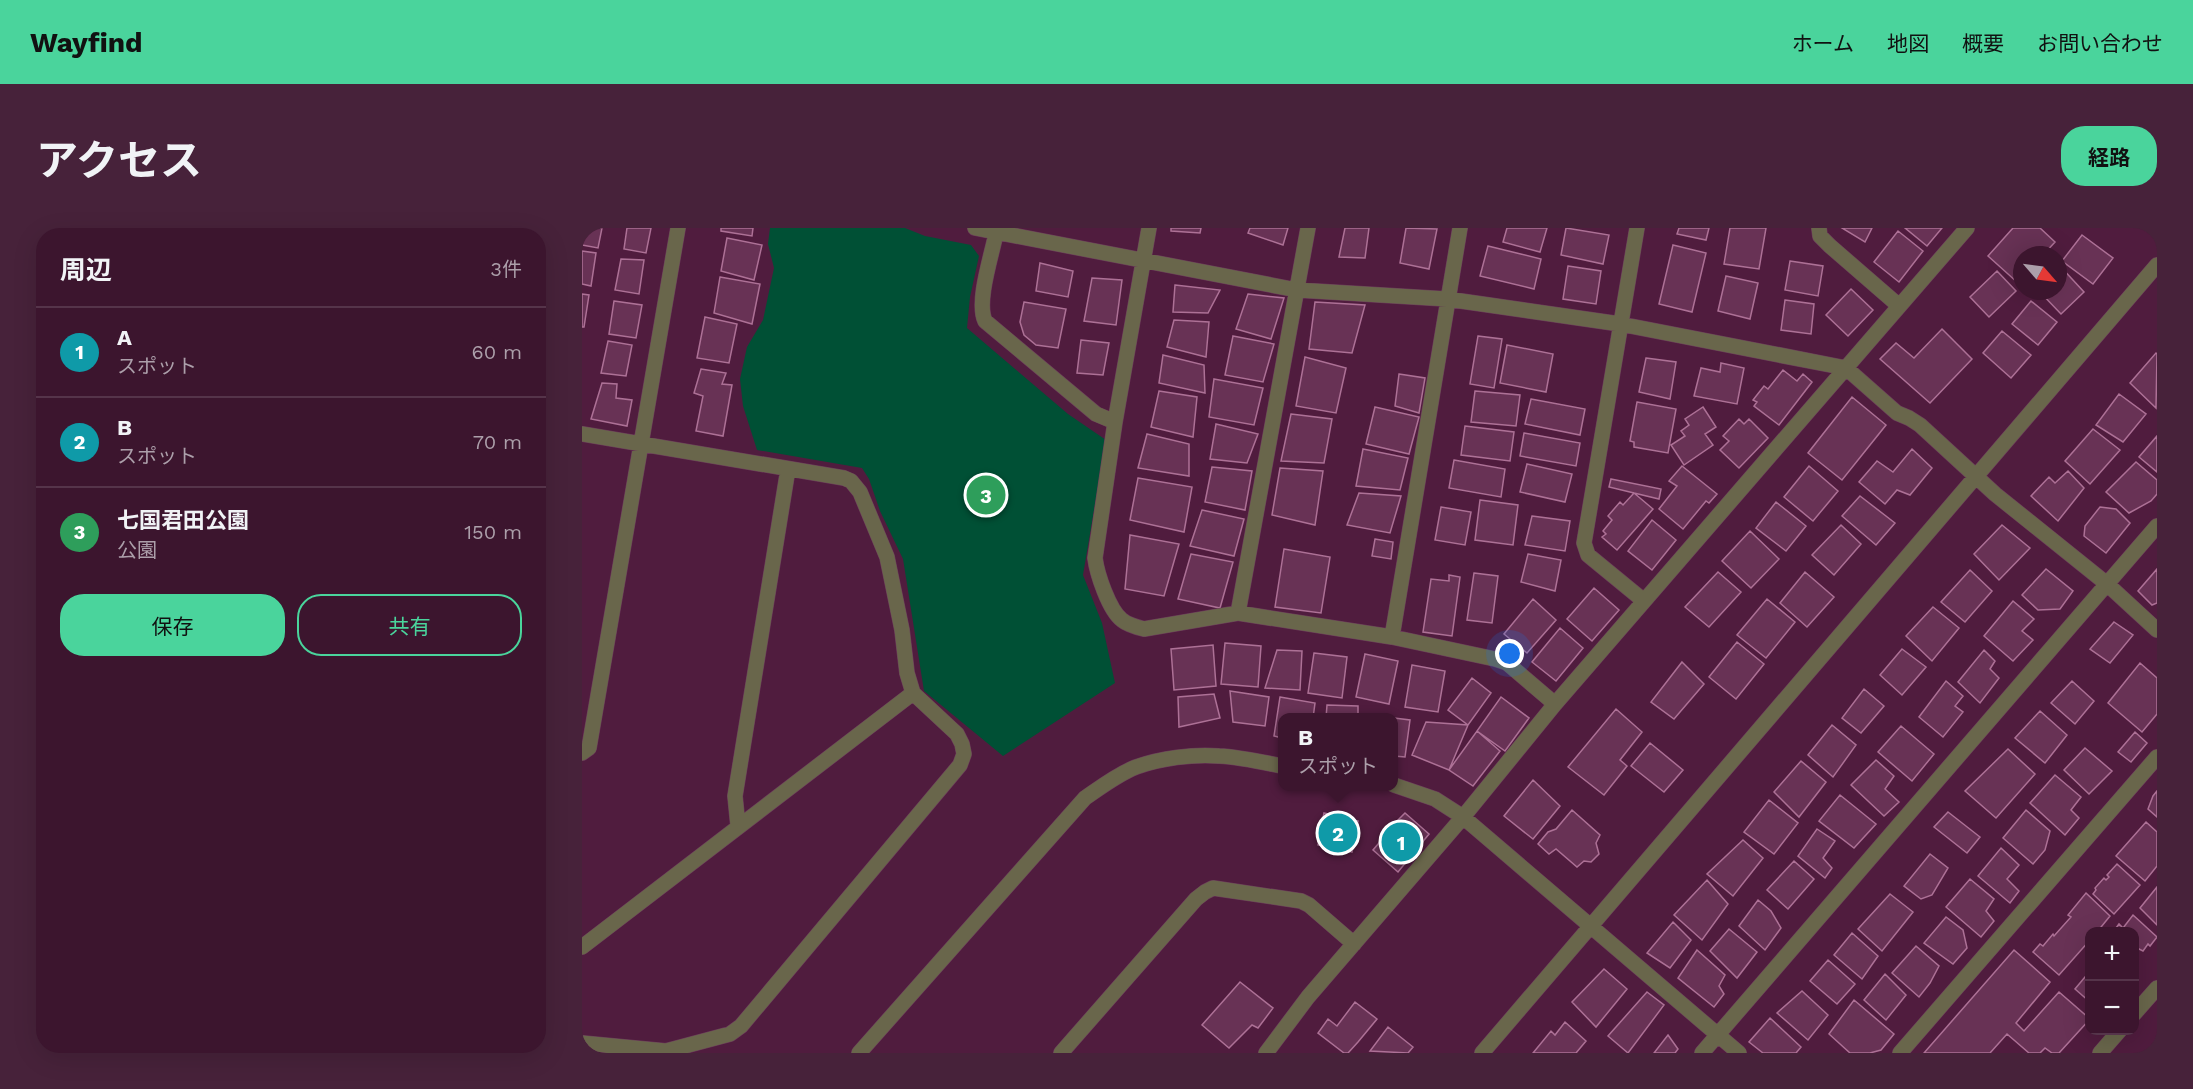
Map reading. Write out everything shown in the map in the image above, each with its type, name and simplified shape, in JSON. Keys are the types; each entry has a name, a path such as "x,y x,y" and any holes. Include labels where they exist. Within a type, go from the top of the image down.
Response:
{"street":[{"path":"582,753 589,748 678,228"},
{"path":"975,228 1297,290 1447,299 1620,324 1846,368 1897,413 1920,425 1977,478 2106,584 2157,630"},
{"path":"1149,228 1115,422 1095,558 1096,569 1114,612 1132,626 1144,629 1238,613 1392,638 1495,658 1507,663 1555,704"},
{"path":"1238,613 1308,228"},
{"path":"1392,638 1460,228"},
{"path":"1637,228 1584,543 1588,555 1644,602"},
{"path":"1819,228 1820,236 1830,246 1898,305"},
{"path":"1266,1053 1308,997 1463,817 1555,704 1967,228"},
{"path":"996,233 982,300 982,313 985,321 1096,414 1115,422"},
{"path":"1482,1053 1977,478 2157,265"},
{"path":"582,434 844,477 851,481 860,492 887,557 902,630 907,674 913,693 957,734 964,754 960,765 741,1026 730,1034 666,1051 582,1043"},
{"path":"738,826 735,796 788,469"},
{"path":"1702,1053 2157,526"},
{"path":"582,947 913,693"},
{"path":"859,1053 1085,798 1111,780 1136,767 1183,758 1218,756 1278,765"},
{"path":"1900,1053 2157,758"},
{"path":"1398,786 1435,799 1463,817 1739,1053"},
{"path":"1061,1053 1196,899 1214,888 1301,901 1309,905 1354,944"},
{"path":"2139,1008 2157,988"},
{"path":"2100,1053 2116,1035"}],"green space":[{"path":"770,228 905,228 925,236 971,245 979,256 970,297 967,328 1068,414 1106,440 1083,575 1102,623 1115,683 1003,756 924,691 903,559 880,511 869,479 862,468 757,450 743,406 740,379 747,347 763,320 774,268 768,244"}],"building":[{"path":"582,228 602,228 598,248 582,245"},
{"path":"627,228 651,228 646,253 624,249"},
{"path":"721,228 753,228 752,236 721,231"},
{"path":"1171,228 1201,228 1200,233 1171,231"},
{"path":"1250,228 1288,228 1283,245 1248,233"},
{"path":"1345,228 1369,228 1365,258 1339,257"},
{"path":"1406,228 1437,229 1429,269 1400,263"},
{"path":"1507,228 1547,228 1540,252 1503,242"},
{"path":"1566,228 1609,235 1603,264 1561,255"},
{"path":"1679,228 1709,228 1706,240 1677,234"},
{"path":"1730,228 1766,228 1759,269 1724,264"},
{"path":"1842,228 1872,228 1865,242"},
{"path":"1905,228 1942,228 1927,246"},
{"path":"2013,228 2040,228 2055,242 2051,246 2013,246 2013,278 1988,256"},
{"path":"1898,231 1923,251 1899,282 1874,262"},
{"path":"2082,235 2113,258 2093,284 2067,265 2067,254"},
{"path":"727,238 762,245 754,280 721,271"},
{"path":"1673,245 1706,253 1692,312 1659,304"},
{"path":"1488,246 1541,259 1534,289 1480,276"},
{"path":"582,251 596,253 591,286 582,284"},
{"path":"621,259 644,260 639,294 615,290"},
{"path":"1790,261 1823,266 1818,296 1785,290"},
{"path":"1040,263 1073,271 1068,297 1036,291"},
{"path":"1568,266 1601,271 1596,304 1563,299"},
{"path":"1997,271 2013,288 2013,294 1989,317 1970,297"},
{"path":"2067,274 2084,292 2061,314 2048,300 2067,300"},
{"path":"1726,276 1758,283 1750,319 1718,311"},
{"path":"720,277 760,284 752,324 714,313"},
{"path":"1092,278 1122,280 1116,325 1084,321"},
{"path":"1175,285 1220,290 1208,313 1173,312"},
{"path":"1851,289 1873,310 1848,336 1826,315"},
{"path":"582,294 589,295 584,327 582,327"},
{"path":"1248,294 1284,298 1271,339 1236,329"},
{"path":"1785,300 1814,304 1811,334 1781,330"},
{"path":"614,301 642,305 636,338 609,334"},
{"path":"2031,301 2057,322 2038,345 2012,324"},
{"path":"1024,302 1066,309 1058,348 1036,345 1024,335 1020,322"},
{"path":"1315,302 1365,305 1352,353 1309,349"},
{"path":"705,317 737,324 729,363 697,358"},
{"path":"1174,320 1209,322 1206,357 1167,347"},
{"path":"1942,329 1972,359 1930,403 1880,359 1896,343 1914,358"},
{"path":"2002,331 2031,355 2011,378 1983,353"},
{"path":"1233,336 1274,344 1263,382 1225,375"},
{"path":"1478,336 1502,339 1494,388 1470,384"},
{"path":"1081,340 1109,343 1103,375 1077,373"},
{"path":"608,341 632,345 626,376 601,373"},
{"path":"1507,345 1553,354 1546,392 1500,383"},
{"path":"2157,354 2156,408 2130,383"},
{"path":"1163,355 1204,365 1205,393 1159,383"},
{"path":"1305,357 1346,368 1336,413 1296,406"},
{"path":"1646,358 1676,362 1670,399 1639,392"},
{"path":"1721,363 1744,368 1737,404 1694,396 1701,368 1720,372"},
{"path":"701,369 726,373 722,384 732,385 723,436 696,431 703,396 694,393"},
{"path":"1783,370 1797,381 1803,374 1812,382 1779,425 1754,406 1757,402 1753,400 1764,386 1768,389"},
{"path":"1399,374 1425,378 1419,413 1395,406"},
{"path":"1214,379 1263,388 1254,425 1209,417"},
{"path":"602,383 617,384 616,398 632,400 627,426 591,419"},
{"path":"1159,391 1197,397 1193,437 1151,427"},
{"path":"1475,391 1520,395 1516,426 1471,422"},
{"path":"2119,394 2146,414 2123,442 2096,425"},
{"path":"1852,397 1886,425 1842,480 1808,453"},
{"path":"1531,399 1585,409 1580,435 1525,424"},
{"path":"1637,402 1676,409 1668,453 1634,447 1634,442 1630,441"},
{"path":"1375,407 1419,417 1409,454 1366,444"},
{"path":"1703,407 1716,427 1705,434 1713,445 1684,465 1671,445 1685,436 1681,431 1689,425 1685,419"},
{"path":"1291,414 1332,419 1324,463 1281,461"},
{"path":"1739,419 1744,424 1749,419 1768,438 1739,468 1720,450 1729,441 1723,436"},
{"path":"1216,424 1258,434 1247,463 1210,459"},
{"path":"1465,426 1514,432 1510,461 1461,455"},
{"path":"2093,429 2120,450 2090,484 2065,461"},
{"path":"1524,433 1580,443 1576,466 1520,456"},
{"path":"1147,434 1189,444 1189,476 1138,468"},
{"path":"2157,436 2157,472 2139,457"},
{"path":"1363,449 1408,458 1400,490 1356,486"},
{"path":"1912,449 1932,468 1910,495 1897,490 1885,504 1859,482 1877,461 1893,472"},
{"path":"1454,460 1505,469 1501,497 1449,488"},
{"path":"2136,462 2157,480 2157,494 2151,501 2129,513 2106,492"},
{"path":"1527,464 1572,474 1565,502 1520,492"},
{"path":"1682,466 1717,494 1709,503 1706,501 1683,529 1659,509 1677,486 1669,481"},
{"path":"1809,466 1838,491 1813,521 1784,497"},
{"path":"1212,467 1252,471 1245,510 1205,502"},
{"path":"1280,468 1323,471 1315,525 1272,515"},
{"path":"2068,471 2084,488 2058,521 2031,496 2049,477 2055,483"},
{"path":"1138,478 1192,487 1184,532 1130,520"},
{"path":"1611,479 1661,489 1659,499 1609,487"},
{"path":"1359,493 1401,496 1390,533 1347,525"},
{"path":"1634,493 1653,509 1617,550 1602,537 1606,534 1603,531 1612,520 1608,516 1620,502 1623,505"},
{"path":"1860,496 1895,523 1876,545 1842,516"},
{"path":"1480,500 1518,505 1513,545 1475,540"},
{"path":"1776,502 1806,526 1786,551 1756,528"},
{"path":"1441,507 1471,512 1465,545 1435,540"},
{"path":"2100,507 2116,509 2130,523 2106,553 2084,536 2085,526"},
{"path":"1202,510 1244,519 1234,556 1190,546"},
{"path":"1532,516 1570,521 1565,551 1525,545"},
{"path":"1652,520 1676,540 1652,570 1628,551"},
{"path":"1841,525 1861,544 1834,575 1812,555"},
{"path":"2002,525 2030,548 1999,580 1974,554"},
{"path":"1750,531 1779,559 1751,588 1722,561"},
{"path":"1130,535 1179,544 1164,596 1125,589"},
{"path":"1375,539 1393,542 1391,559 1372,556"},
{"path":"1284,549 1330,557 1321,613 1275,607"},
{"path":"1191,554 1233,562 1220,608 1178,599"},
{"path":"1528,554 1561,560 1555,591 1521,582"},
{"path":"2046,569 2073,591 2060,609 2038,610 2022,595"},
{"path":"2157,569 2157,603 2152,605 2138,591"},
{"path":"1970,570 1992,591 1965,622 1941,602"},
{"path":"1718,572 1741,592 1709,627 1685,607"},
{"path":"1805,572 1834,597 1807,627 1780,603"},
{"path":"1474,573 1498,576 1492,623 1467,620"},
{"path":"1449,575 1460,577 1452,636 1423,632 1431,579 1449,581"},
{"path":"1594,588 1619,610 1592,641 1567,619"},
{"path":"1533,599 1556,620 1527,653 1504,634"},
{"path":"1767,599 1795,622 1766,658 1737,635"},
{"path":"2013,601 2034,619 2022,631 2033,640 2013,661 1984,636"},
{"path":"1933,607 1959,628 1932,661 1906,636"},
{"path":"2114,622 2133,635 2110,663 2090,649"},
{"path":"1560,628 1583,648 1556,681 1532,662"},
{"path":"1737,642 1764,664 1736,699 1709,677"},
{"path":"1225,643 1261,646 1258,687 1221,684"},
{"path":"1213,645 1216,686 1174,690 1171,649"},
{"path":"1902,649 1926,667 1902,695 1880,675"},
{"path":"1277,650 1302,651 1300,690 1265,688"},
{"path":"1984,650 1995,661 1990,669 1999,678 1980,703 1958,682"},
{"path":"1314,653 1347,657 1342,698 1308,693"},
{"path":"1365,654 1398,661 1389,704 1356,697"},
{"path":"1682,662 1704,684 1674,719 1651,702"},
{"path":"2140,663 2157,678 2157,714 2142,732 2108,703"},
{"path":"1412,665 1445,671 1438,712 1405,707"},
{"path":"1472,678 1491,693 1468,725 1448,710"},
{"path":"1946,681 1963,696 1955,706 1963,712 1943,737 1919,717"},
{"path":"2072,681 2094,701 2075,724 2051,703"},
{"path":"1864,689 1884,706 1861,733 1842,718"},
{"path":"1230,691 1269,697 1265,726 1233,722"},
{"path":"1214,694 1220,718 1179,727 1178,697"},
{"path":"1280,697 1315,703 1314,713 1278,713 1278,737 1274,736"},
{"path":"1501,697 1529,718 1505,751 1477,731"},
{"path":"1327,705 1358,706 1358,713 1326,713"},
{"path":"1616,709 1642,732 1620,760 1627,766 1604,795 1568,767"},
{"path":"2040,711 2067,735 2045,763 2015,738"},
{"path":"1398,718 1410,720 1405,757 1398,756"},
{"path":"1426,722 1468,725 1449,770 1412,755"},
{"path":"1832,725 1856,745 1833,777 1808,755"},
{"path":"1901,726 1934,754 1912,781 1878,752"},
{"path":"1477,731 1500,751 1473,786 1449,770"},
{"path":"2135,732 2147,743 2131,762 2118,752"},
{"path":"1650,743 1683,770 1664,792 1631,766"},
{"path":"2085,748 2112,771 2089,794 2064,770"},
{"path":"2008,749 2035,774 1996,818 1965,791"},
{"path":"1876,760 1894,776 1885,789 1899,802 1884,816 1851,785"},
{"path":"1801,761 1826,782 1799,817 1774,792"},
{"path":"2055,775 2081,797 2071,810 2079,818 2065,835 2030,803"},
{"path":"1533,780 1560,806 1533,839 1504,816"},
{"path":"2157,791 2157,817 2148,809"},
{"path":"1840,795 1876,824 1854,848 1819,821"},
{"path":"1769,800 1798,823 1774,854 1744,832"},
{"path":"1572,810 1600,835 1596,843 1599,854 1591,862 1584,861 1577,867 1556,849 1549,854 1538,844 1548,832 1556,829"},
{"path":"2026,810 2050,831 2045,850 2033,864 2003,838"},
{"path":"1948,812 1980,837 1967,853 1934,827"},
{"path":"1324,813 1338,816 1338,819 1358,821 1352,852 1318,845"},
{"path":"1405,813 1429,834 1398,872 1373,850 1391,829 1394,831 1399,825 1396,822"},
{"path":"2146,822 2157,832 2157,866 2145,881 2116,856"},
{"path":"1817,829 1835,841 1823,858 1832,868 1825,878 1798,856"},
{"path":"1743,840 1763,858 1733,896 1707,874"},
{"path":"2001,848 2019,865 2007,879 2019,891 2010,903 1978,876"},
{"path":"1930,854 1948,868 1932,895 1921,899 1904,886"},
{"path":"1794,861 1814,879 1788,909 1767,890"},
{"path":"2117,864 2140,885 2114,914 2093,894 2095,888 2104,878 2106,880 2109,877 2107,875"},
{"path":"1970,879 1994,899 1986,911 1994,921 1981,937 1946,907"},
{"path":"1707,880 1728,904 1702,940 1674,915"},
{"path":"2157,887 2157,925 2140,908"},
{"path":"2086,893 2110,916 2101,927 2085,927 2085,946 2059,975 2033,952 2040,944 2043,946 2053,934 2054,936 2071,917 2068,915"},
{"path":"1890,894 1913,912 1882,951 1858,929"},
{"path":"1758,900 1771,911 1781,928 1765,950 1739,926"},
{"path":"2133,915 2157,937 2143,951 2139,949 2139,927 2124,927"},
{"path":"1946,917 1963,930 1967,948 1953,964 1924,943"},
{"path":"1673,922 1691,940 1670,968 1647,953"},
{"path":"1729,929 1757,952 1737,978 1710,951"},
{"path":"1852,933 1878,956 1862,979 1834,955"},
{"path":"1916,946 1939,966 1919,997 1892,973"},
{"path":"1697,950 1725,975 1719,986 1724,994 1714,1007 1678,978"},
{"path":"2014,950 2050,982 2016,1023 2024,1031 2059,992 2085,1015 2085,1024 2059,1053 2052,1053 2045,1048 2040,1053 2029,1053 2007,1034 1990,1053 1924,1053"},
{"path":"1828,960 1855,984 1837,1004 1810,981"},
{"path":"1604,969 1627,989 1596,1027 1572,1002"},
{"path":"1885,974 1906,995 1886,1020 1864,1000"},
{"path":"2085,977 2085,998 2075,989"},
{"path":"1240,982 1273,1008 1258,1028 1252,1025 1229,1048 1202,1025"},
{"path":"1802,991 1828,1015 1808,1040 1777,1013"},
{"path":"1647,992 1664,1005 1628,1053 1608,1036"},
{"path":"1854,1000 1894,1034 1881,1050 1870,1053 1850,1053 1829,1034"},
{"path":"1355,1002 1377,1019 1348,1053 1344,1053 1318,1033 1328,1019 1337,1026"},
{"path":"1770,1018 1801,1047 1796,1053 1763,1053 1749,1042"},
{"path":"1565,1022 1586,1041 1576,1053 1533,1053 1551,1031 1555,1035"},
{"path":"1388,1027 1413,1047 1408,1053 1370,1051"},
{"path":"1668,1035 1678,1049 1675,1053 1654,1053"}],"place":[{"name":"七国君田公園","path":"986,495"},
{"name":"B","path":"1338,833"},
{"name":"A","path":"1401,842"}]}
